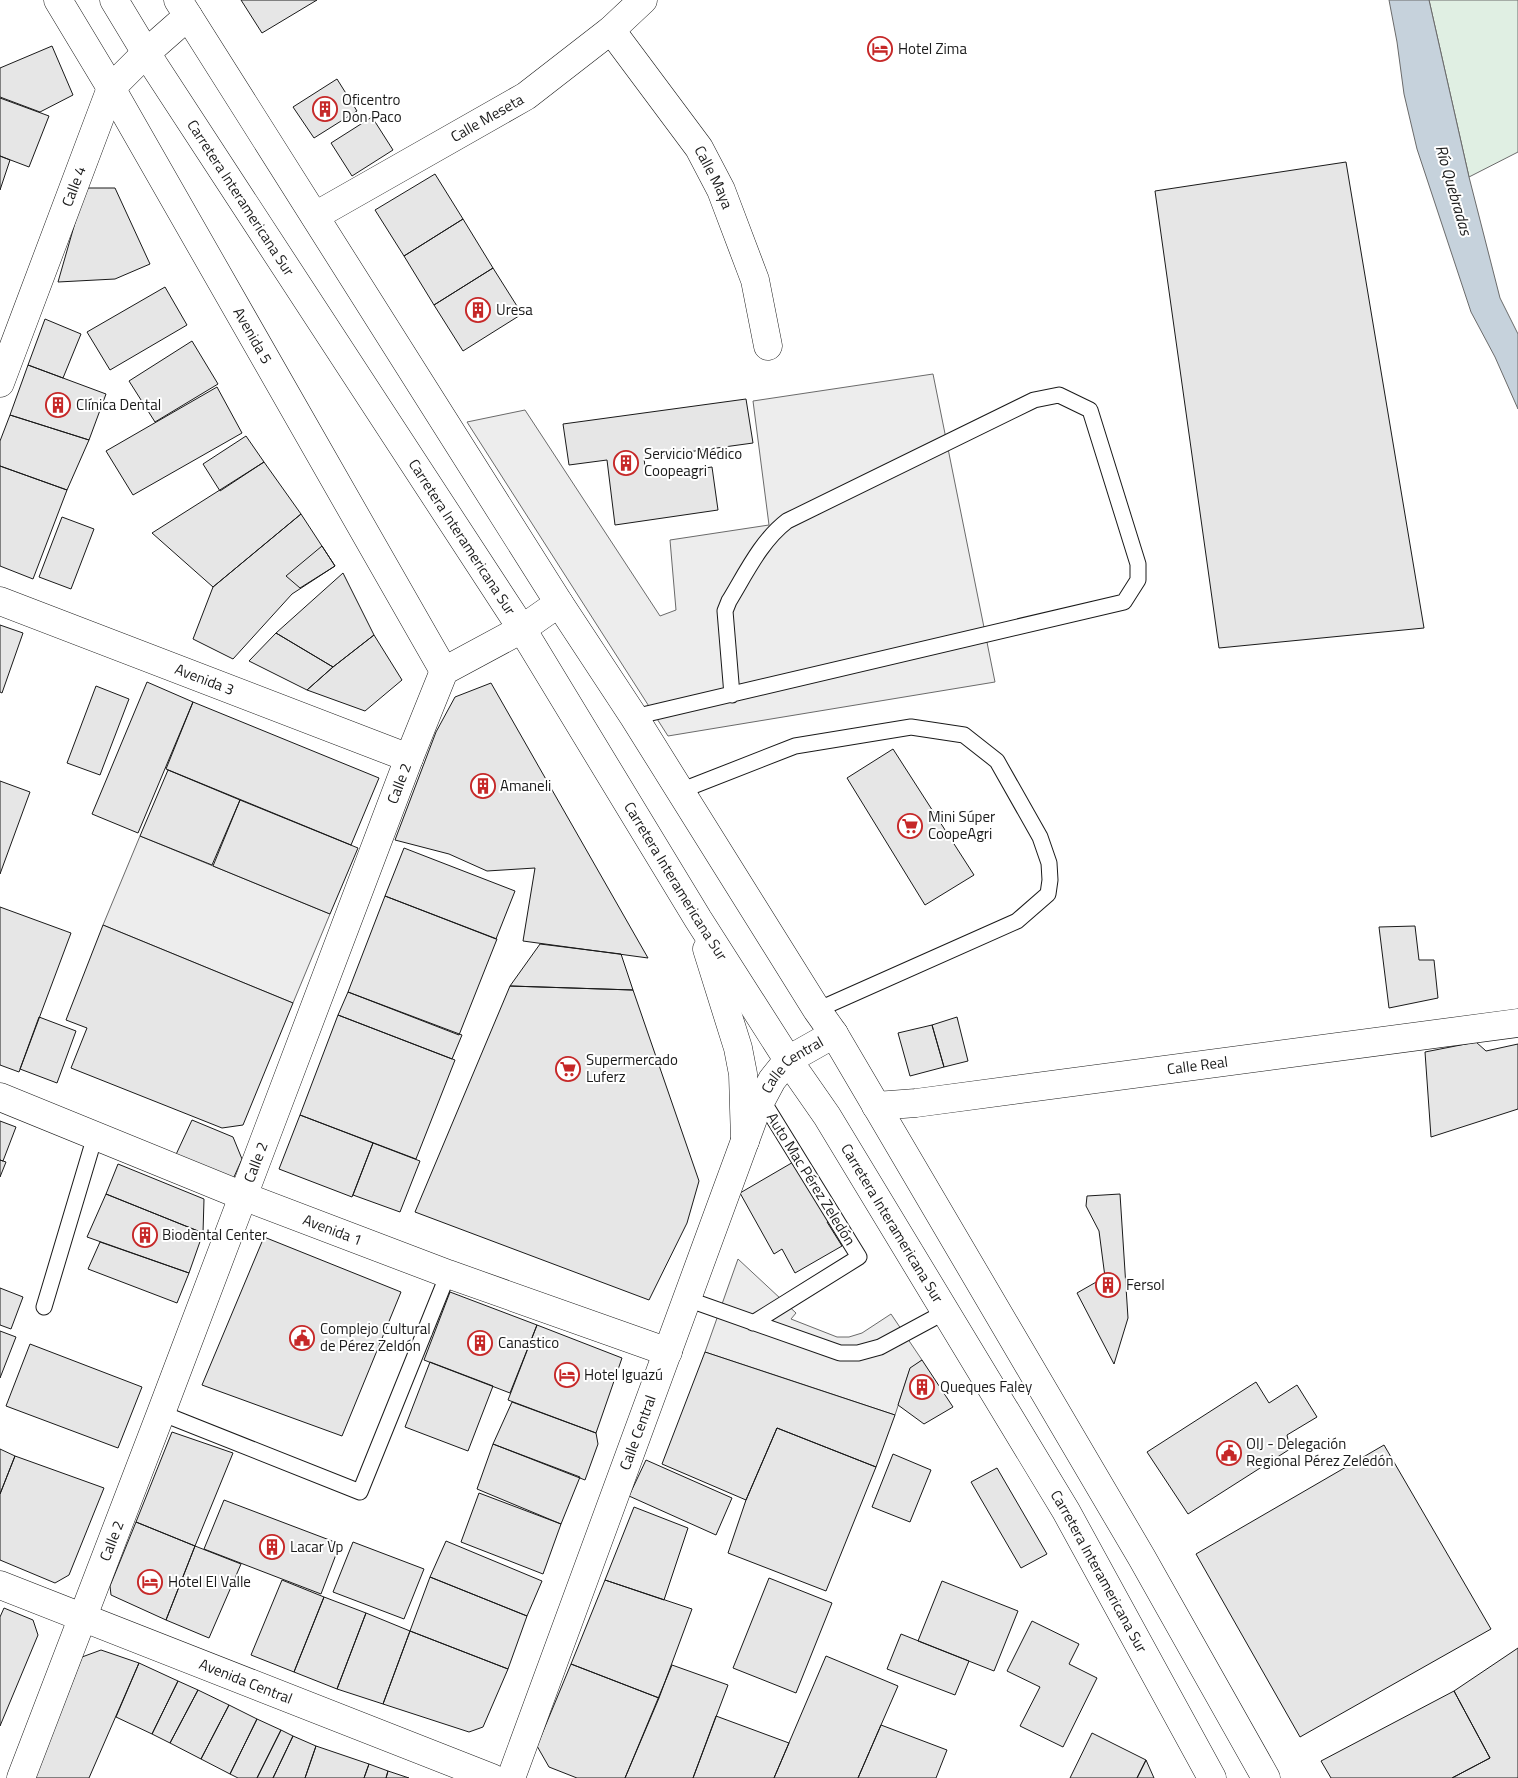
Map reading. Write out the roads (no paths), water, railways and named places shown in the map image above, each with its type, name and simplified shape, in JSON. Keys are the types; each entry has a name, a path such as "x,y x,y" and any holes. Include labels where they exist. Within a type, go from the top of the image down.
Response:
{"main road":[{"name":"Avenida 5","path":"58,0 112,88 444,671"},
{"name":"Carretera Interamericana Sur","path":"114,0 146,53 522,629 698,919 788,1060 827,1116 1066,1511 1212,1778"},
{"name":"Calle Meseta","path":"315,216 526,96 611,30 643,0"},
{"name":"Calle 4","path":"0,383 112,88 146,53 183,8"},
{"path":"183,8 834,1034 1142,1558 1266,1778"},
{"name":"Calle Maya","path":"611,30 699,148 721,190 756,280 768,346"},
{"name":"Avenida 3","path":"0,601 409,758"},
{"path":"444,671 522,629 559,603"},
{"name":"Calle 2","path":"21,1778 409,758 444,671"},
{"path":"698,919 738,1048 743,1074 745,1141"},
{"name":"Calle Real","path":"876,1106 974,1095 1515,1023"},
{"name":"Calle Central","path":"511,1778 761,1098 788,1060 834,1034"},
{"name":"Avenida 1","path":"0,1098 243,1196 448,1274 668,1352"},
{"name":"Avenida Central","path":"0,1585 492,1778"}],"lane":[{"path":"634,717 732,695 1124,602 1138,580 1138,564 1090,410 1060,396 1034,400 787,521 778,528 767,540 729,601 725,611 732,695"},
{"path":"680,791 795,746 912,727 964,735 997,761 1040,837 1049,863 1050,880 1048,894 1017,921 817,1010"},
{"name":"Auto Mac Pérez Zeledón","path":"753,1322 859,1257 761,1098"},
{"path":"44,1308 95,1136"},
{"path":"161,1413 360,1492 448,1274"},
{"path":"687,1299 840,1353 858,1353 880,1347 945,1312"}],"water":[{"name":"Río Quebradas","path":"1389,0 1429,0 1469,177 1500,298 1518,334 1518,409 1495,357 1471,312 1417,149 1404,94"}],"place":[{"name":"Hotel Zima","path":"880,49"},
{"name":"Oficentro Don Paco","path":"325,109"},
{"name":"Uresa","path":"478,310"},
{"name":"Clínica Dental","path":"58,405"},
{"name":"Servicio Médico Coopeagri","path":"626,463"},
{"name":"Amaneli","path":"483,786"},
{"name":"Mini Súper CoopeAgri","path":"910,826"},
{"name":"Supermercado Luferz","path":"568,1069"},
{"name":"Biodental Center","path":"145,1235"},
{"name":"Fersol","path":"1108,1285"},
{"name":"Complejo Cultural de Pérez Zeldón","path":"302,1338"},
{"name":"Canastico","path":"480,1343"},
{"name":"Hotel Iguazú","path":"567,1375"},
{"name":"Queques Faley","path":"922,1387"},
{"name":"OIJ - Delegación Regional Pérez Zeledón","path":"1229,1453"},
{"name":"Lacar Vp","path":"272,1547"},
{"name":"Hotel El Valle","path":"150,1582"}]}
